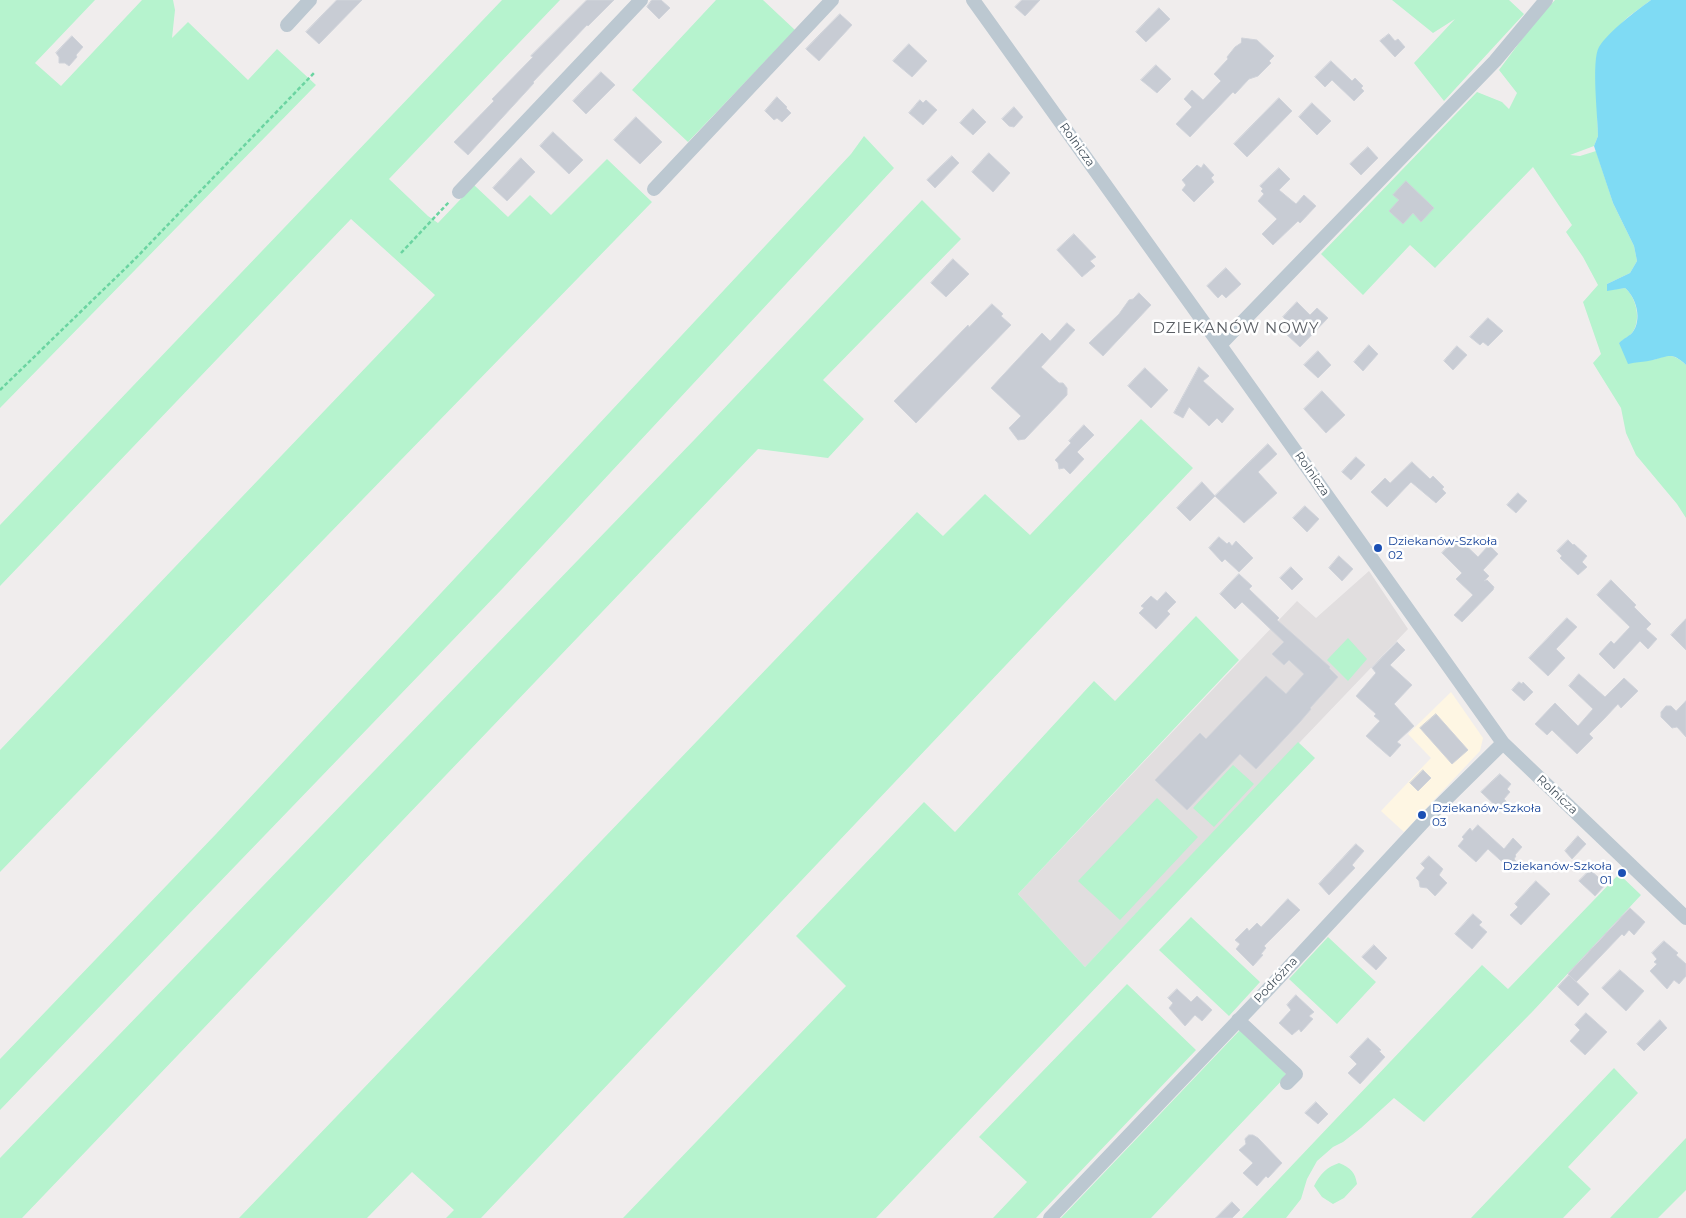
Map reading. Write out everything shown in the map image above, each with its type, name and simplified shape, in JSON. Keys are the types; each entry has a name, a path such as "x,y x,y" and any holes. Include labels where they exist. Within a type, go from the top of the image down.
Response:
{"street":[{"path":"287,24 310,0"},
{"path":"459,192 641,0"},
{"path":"654,189 832,0"},
{"name":"Rolnicza","path":"973,0 1503,743 1686,918"},
{"path":"1220,345 1495,61 1546,0"},
{"name":"Podróżna","path":"1050,1218 1427,818 1503,743"},
{"path":"1238,1020 1296,1074 1287,1083"}],"path":[{"path":"0,390 135,259 314,73"},
{"path":"401,253 459,192"}],"shaded area":[{"path":"1369,571 1408,629 1085,967 1018,894 1297,601 1316,618"},
{"path":"1451,692 1483,738 1480,751 1404,832 1381,811 1431,758 1408,734"}],"green space":[{"path":"0,0 95,0 35,63 61,86 142,0 173,0 175,10 172,38 188,22 248,80 277,49 316,85 0,408"},
{"path":"502,0 560,0 389,179 438,223 474,185 508,217 530,195 551,215 607,159 652,202 0,872 0,750 435,295 351,219 0,586 0,525"},
{"path":"716,0 763,0 795,30 688,142 632,90"},
{"path":"1392,0 1509,0 1524,14 1444,101 1414,63 1455,19 1433,33"},
{"path":"1555,0 1651,0 1628,17 1616,29 1597,110 1598,136 1594,146 1570,155 1580,156 1596,151 1613,203 1634,246 1637,261 1630,273 1607,284 1608,290 1625,288 1635,303 1637,322 1635,328 1632,333 1619,343 1653,360 1671,356 1678,358 1686,365 1686,518 1677,504 1636,455 1626,433 1621,408 1593,363 1601,354 1583,302 1598,285 1583,257 1566,232 1572,225 1533,167 1435,268 1410,245 1363,295 1321,254 1477,92 1502,102 1509,109 1517,93 1499,70 1534,23"},
{"path":"864,136 894,168 503,588 0,1110 0,1059 216,834 851,154"},
{"path":"922,200 961,239 823,380 864,419 828,458 758,449 22,1218 0,1218 0,1158 695,439"},
{"path":"1141,419 1193,468 481,1218 446,1218 454,1210 412,1172 367,1218 239,1218 917,512 943,536 985,494 1030,535"},
{"path":"1196,616 1239,660 1018,894 1085,967 1298,742 1315,758 876,1218 623,1218 846,986 796,936 924,802 955,832 1094,681 1115,701"},
{"path":"1348,638 1367,659 1348,681 1327,660"},
{"path":"1233,765 1254,784 1214,827 1193,808"},
{"path":"1157,798 1198,837 1120,920 1078,881"},
{"path":"1619,874 1641,895 1533,1011 1424,1122 1394,1098 1361,1128 1333,1147 1317,1161 1307,1179 1301,1199 1286,1218 1242,1218 1482,965 1508,989"},
{"path":"1191,917 1260,982 1229,1016 1159,950"},
{"path":"1328,937 1376,982 1337,1024 1289,979"},
{"path":"1127,984 1196,1050 1036,1218 993,1218 1027,1182 979,1137"},
{"path":"1240,1030 1287,1075 1151,1218 1061,1218"},
{"path":"1614,1068 1638,1093 1568,1167 1591,1189 1563,1218 1471,1218"},
{"path":"1686,1138 1686,1190 1658,1218 1610,1218"},
{"path":"1339,1163 1352,1171 1357,1184 1344,1198 1333,1204 1322,1197 1314,1186 1324,1172"}],"water":[{"path":"1651,0 1686,0 1686,365 1671,356 1628,364 1619,343 1632,333 1635,328 1638,315 1637,309 1632,297 1625,288 1607,291 1607,284 1630,273 1637,261 1634,246 1613,203 1594,146 1598,136 1595,64 1599,47 1609,34"}],"building":[{"path":"337,0 362,0 319,44 306,32"},
{"path":"587,0 614,0 587,25 533,82 468,155 454,142 494,101 492,99 533,57 531,56"},
{"path":"652,0 661,0 670,8 659,19 647,7"},
{"path":"1022,0 1040,0 1025,16 1015,7"},
{"path":"1159,8 1170,19 1146,42 1136,32"},
{"path":"840,14 852,25 819,61 806,49"},
{"path":"1389,34 1395,41 1398,39 1405,47 1395,57 1380,41"},
{"path":"72,36 83,47 69,66 65,63 59,63 59,57 56,53"},
{"path":"1242,38 1257,40 1274,56 1269,61 1271,63 1258,76 1249,79 1235,94 1233,92 1190,137 1176,124 1192,107 1184,99 1192,90 1203,100 1221,81 1214,74 1228,59 1227,57 1235,47 1241,43"},
{"path":"909,44 927,61 912,77 893,61"},
{"path":"1331,61 1352,81 1355,78 1363,86 1361,88 1364,91 1354,101 1332,80 1325,87 1315,77"},
{"path":"1156,65 1171,79 1157,93 1141,80"},
{"path":"601,72 615,85 586,114 573,101"},
{"path":"777,97 791,113 782,122 777,118 774,120 765,111"},
{"path":"1279,98 1292,111 1247,157 1234,144"},
{"path":"920,100 923,103 926,100 937,110 923,125 909,113"},
{"path":"1312,103 1331,121 1317,135 1299,117"},
{"path":"1014,107 1023,117 1014,127 1009,126 1002,119"},
{"path":"973,109 986,122 973,135 960,123"},
{"path":"636,117 662,142 640,164 614,140"},
{"path":"553,132 583,160 569,174 540,146"},
{"path":"1368,147 1378,158 1361,175 1350,164"},
{"path":"989,153 1010,173 993,192 972,172"},
{"path":"952,156 959,163 935,188 927,180"},
{"path":"521,158 535,172 507,201 493,188"},
{"path":"1204,164 1214,175 1211,178 1214,182 1194,202 1182,190 1186,185 1182,180 1197,165 1201,168"},
{"path":"1279,168 1290,179 1279,190 1296,204 1304,195 1316,206 1300,223 1298,221 1273,245 1262,234 1277,219 1258,201 1264,194 1260,186"},
{"path":"1406,181 1434,208 1421,222 1413,213 1403,224 1389,211 1399,200 1393,195"},
{"path":"1074,234 1096,257 1090,261 1095,266 1082,277 1057,250"},
{"path":"953,259 969,274 946,297 931,283"},
{"path":"1226,268 1241,284 1226,298 1222,294 1218,298 1207,286"},
{"path":"1139,293 1151,305 1103,356 1089,343 1119,314 1129,300"},
{"path":"1297,302 1310,315 1317,308 1328,318 1300,347 1285,333 1292,326 1283,317"},
{"path":"992,304 1011,325 916,423 894,401 968,325 969,327"},
{"path":"1488,318 1503,331 1488,346 1483,342 1480,345 1470,337"},
{"path":"1067,323 1075,330 1041,367 1059,383 1063,383 1067,388 1067,395 1025,439 1018,440 1009,428 1021,416 991,388 1042,333 1050,341"},
{"path":"1369,345 1378,354 1363,371 1354,362"},
{"path":"1457,346 1467,355 1453,370 1444,361"},
{"path":"1318,351 1331,365 1318,378 1304,365"},
{"path":"1199,367 1209,376 1203,381 1234,409 1222,423 1217,418 1209,426 1189,407 1183,418 1174,413"},
{"path":"1145,368 1168,390 1151,408 1128,386"},
{"path":"1322,391 1345,415 1326,433 1304,409"},
{"path":"1084,425 1094,435 1077,452 1084,459 1070,474 1064,468 1059,469 1058,463 1055,460"},
{"path":"1268,444 1277,454 1258,472 1277,493 1244,523 1215,496"},
{"path":"1356,457 1365,465 1351,480 1342,472"},
{"path":"1412,462 1430,479 1433,476 1444,487 1442,489 1446,493 1436,503 1411,482 1387,507 1371,492 1385,478 1390,483"},
{"path":"1202,482 1215,496 1190,521 1177,508"},
{"path":"1518,493 1527,501 1516,513 1507,505"},
{"path":"1305,506 1319,519 1307,532 1293,518"},
{"path":"1219,537 1227,544 1229,542 1232,546 1236,541 1253,558 1239,572 1225,559 1222,562 1209,548"},
{"path":"1457,537 1478,557 1489,545 1498,554 1483,570 1489,576 1484,581 1487,580 1494,587 1493,590 1462,622 1454,615 1473,595 1456,579 1462,573 1442,553"},
{"path":"1568,540 1587,556 1582,562 1587,567 1578,575 1560,558 1562,556 1557,551"},
{"path":"1339,556 1353,569 1342,581 1329,568"},
{"path":"1291,567 1303,579 1292,590 1280,578"},
{"path":"1239,574 1252,586 1249,589 1279,618 1277,620 1330,667 1338,677 1256,769 1240,754 1187,810 1155,780 1200,733 1206,739 1266,676 1286,694 1304,674 1289,660 1284,665 1272,654 1284,642 1242,602 1235,609 1220,594"},
{"path":"1611,580 1636,605 1634,607 1651,624 1646,629 1657,639 1648,649 1640,641 1614,669 1599,654 1611,641 1614,644 1630,627 1597,595"},
{"path":"1166,592 1176,602 1167,611 1170,614 1156,629 1139,613 1144,608 1141,606 1151,596 1157,601"},
{"path":"1567,618 1577,627 1556,649 1565,658 1548,676 1529,658"},
{"path":"1686,619 1686,650 1671,635"},
{"path":"1397,642 1405,650 1390,665 1412,685 1394,704 1414,726 1397,742 1401,745 1390,757 1366,736 1380,721 1374,716 1376,714 1356,696 1376,673 1372,668"},
{"path":"1579,674 1605,697 1624,678 1638,691 1621,708 1618,704 1589,734 1593,738 1577,754 1552,730 1547,735 1535,724 1555,703 1578,726 1593,709 1569,686"},
{"path":"1519,682 1522,684 1523,682 1533,692 1524,701 1512,690"},
{"path":"1686,701 1686,737 1677,727 1672,728 1661,717 1661,712 1666,706 1671,706 1676,711"},
{"path":"1436,714 1468,750 1452,764 1420,728"},
{"path":"1423,770 1431,778 1418,791 1410,783"},
{"path":"1500,774 1511,784 1507,789 1510,792 1504,799 1509,804 1502,812 1481,792"},
{"path":"1478,825 1504,849 1513,838 1522,847 1514,859 1518,863 1511,870 1488,849 1476,862 1458,846 1464,839 1462,837 1470,828 1472,831"},
{"path":"1578,836 1586,844 1572,859 1565,851"},
{"path":"1356,844 1364,851 1352,865 1355,868 1329,895 1319,884"},
{"path":"1429,856 1443,869 1439,875 1447,883 1435,896 1427,888 1420,887 1419,881 1416,878 1425,868 1421,864"},
{"path":"1590,870 1606,884 1595,896 1579,881"},
{"path":"1536,881 1550,894 1521,925 1510,915 1518,907 1515,904"},
{"path":"1288,899 1300,910 1264,946 1266,948 1261,954 1263,955 1253,966 1236,949 1240,944 1235,940 1247,928 1249,931 1257,923 1261,927"},
{"path":"1630,908 1645,922 1634,935 1629,930 1624,936 1622,934 1576,982 1568,974"},
{"path":"1473,914 1482,922 1479,925 1487,932 1472,949 1455,934"},
{"path":"1664,941 1678,953 1676,955 1686,964 1686,976 1679,984 1674,980 1667,989 1650,971 1657,964 1654,962 1657,959 1652,953"},
{"path":"1374,945 1387,958 1376,970 1362,957"},
{"path":"1620,970 1644,991 1626,1011 1602,988"},
{"path":"1569,975 1589,994 1578,1006 1558,987"},
{"path":"1177,989 1191,1002 1197,996 1212,1010 1202,1021 1195,1015 1185,1026 1169,1008 1173,1003 1168,998"},
{"path":"1296,995 1314,1012 1309,1016 1313,1019 1301,1032 1299,1029 1292,1035 1279,1023 1291,1010 1287,1005"},
{"path":"1586,1013 1607,1032 1585,1055 1570,1041 1580,1030 1575,1025"},
{"path":"1660,1020 1667,1028 1644,1051 1637,1044"},
{"path":"1368,1038 1381,1050 1379,1051 1385,1057 1360,1084 1348,1073 1357,1064 1350,1057"},
{"path":"1316,1102 1328,1114 1318,1124 1305,1113"},
{"path":"1249,1135 1258,1138 1282,1163 1268,1178 1266,1176 1257,1186 1243,1173 1253,1163 1239,1150 1246,1144 1245,1139"},
{"path":"1232,1202 1240,1210 1232,1218 1216,1218"}],"place":[{"name":"Dziekanów-Szkoła 02","path":"1378,548"},
{"name":"Dziekanów-Szkoła 03","path":"1422,815"},
{"name":"Dziekanów-Szkoła 01","path":"1622,873"}],"district":[{"name":"DZIEKANÓW NOWY","path":"1236,329"}]}
